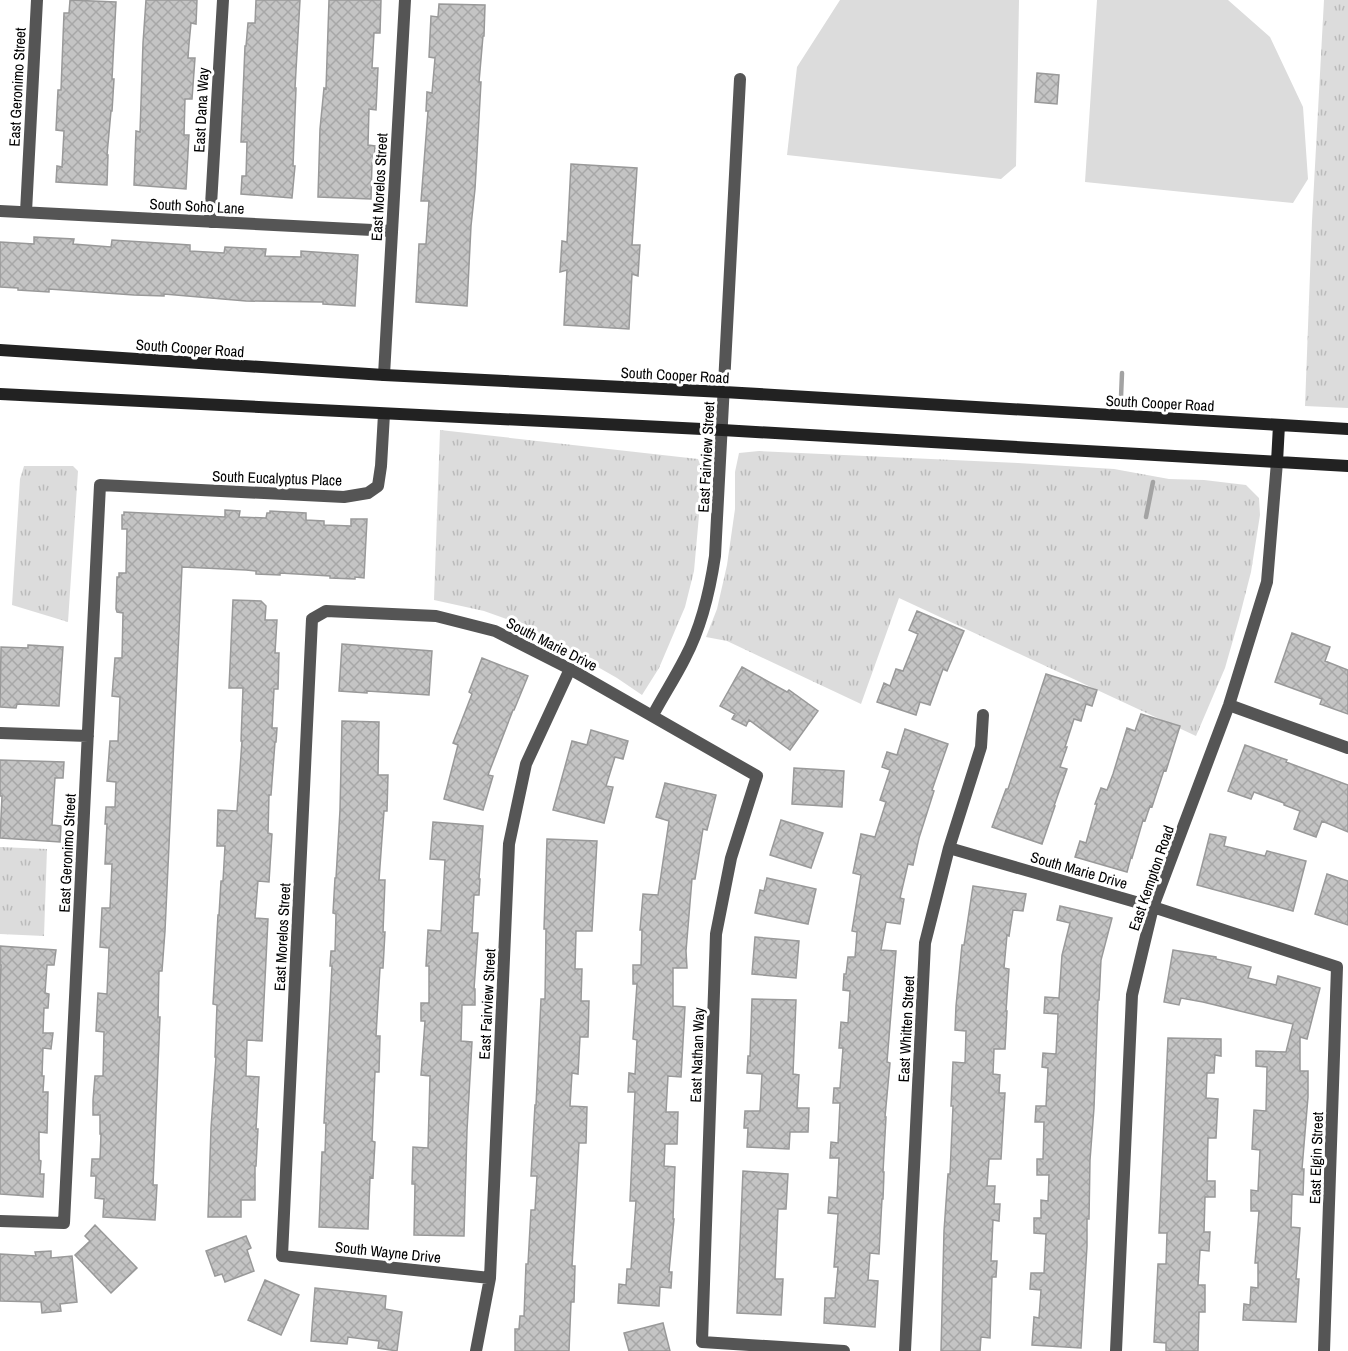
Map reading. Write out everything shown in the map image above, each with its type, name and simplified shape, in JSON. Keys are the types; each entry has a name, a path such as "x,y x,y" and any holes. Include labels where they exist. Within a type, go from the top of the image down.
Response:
{"main road":[{"name":"South Cooper Road","path":"0,350 384,375 724,392 1348,429"},
{"path":"0,394 722,430 1348,466"},
{"path":"1277,462 1279,425"}],"street":[{"name":"East Geronimo Street","path":"26,212 37,0"},
{"name":"East Dana Way","path":"210,222 223,0"},
{"name":"East Morelos Street","path":"384,375 405,0"},
{"name":"East Fairview Street","path":"652,715 686,656 700,620 715,556 740,79"},
{"name":"South Soho Lane","path":"0,211 392,231"},
{"name":"South Eucalyptus Place","path":"100,485 344,497 368,493 378,486 384,414"},
{"name":"East Kempton Road","path":"1116,1351 1132,995 1153,907 1229,705 1267,582 1277,462"},
{"name":"East Geronimo Street","path":"0,1221 64,1223 100,485"},
{"name":"South Marie Drive","path":"312,619 326,611 436,616 495,631 570,669 757,776"},
{"name":"East Morelos Street","path":"282,1256 312,619"},
{"name":"East Fairview Street","path":"476,1351 490,1278 509,844 526,764 570,669"},
{"path":"1229,705 1348,748"},
{"name":"East Whitten Street","path":"905,1351 925,943 949,848 981,747 983,716"},
{"path":"0,733 88,736"},
{"name":"East Nathan Way","path":"757,776 731,858 716,934 702,1342 844,1351"},
{"name":"South Marie Drive","path":"949,848 1153,907 1338,967"},
{"name":"East Elgin Street","path":"1324,1351 1338,967"},
{"name":"South Wayne Drive","path":"282,1256 490,1278"}],"green space":[{"path":"840,0 1019,0 1016,166 1001,179 787,155 797,67"},
{"path":"1097,0 1228,0 1270,37 1303,107 1308,179 1293,203 1085,182"},
{"path":"1324,0 1348,0 1348,408 1305,406"},
{"path":"440,430 698,459 702,470 694,571 685,607 659,668 642,695 617,678 526,626 484,611 434,600"},
{"path":"759,451 1114,469 1169,479 1246,485 1259,498 1260,515 1251,572 1225,668 1196,736 899,598 861,704 727,641 706,637 717,609 727,565 735,509 735,472 739,453"},
{"path":"24,466 73,466 78,471 68,622 12,605 20,479"},
{"path":"0,847 47,849 44,936 0,934"}],"building":[{"path":"70,0 116,2 107,185 56,182 57,166 62,167 64,131 56,130 58,90 61,90 64,13 69,13"},
{"path":"146,0 197,0 196,24 191,23 188,58 195,58 192,99 185,99 184,135 189,135 186,189 134,185 136,131 140,132"},
{"path":"256,0 300,0 292,198 241,194 242,176 246,176 247,142 241,142 245,46 248,23 255,23"},
{"path":"329,0 381,0 380,33 374,33 372,68 378,68 376,110 369,109 368,145 375,146 371,199 318,197 320,129 324,88 326,89"},
{"path":"439,4 485,5 467,306 416,302 419,244 426,244 429,201 421,201 428,111 426,111 427,92 432,93 435,58 429,57 431,16 438,17"},
{"path":"1037,73 1059,75 1057,104 1035,102"},
{"path":"571,164 637,168 632,245 640,245 638,276 632,274 629,329 564,325 567,270 560,272 562,241 567,242"},
{"path":"34,237 74,239 73,244 111,247 112,240 190,245 190,251 224,253 225,247 266,249 265,256 301,257 301,251 358,255 355,306 323,304 323,302 246,301 164,294 164,296 134,295 49,289 49,292 0,287 0,242 34,244"},
{"path":"225,510 240,511 239,517 266,518 270,511 306,513 306,520 324,521 324,525 351,526 351,519 367,519 364,578 330,578 330,576 280,573 280,575 256,574 256,571 246,570 182,567 165,931 162,971 159,971 158,1017 160,1017 153,1185 157,1185 155,1220 103,1217 104,1199 95,1198 96,1176 91,1176 92,1159 100,1159 101,1134 100,1115 93,1115 93,1100 95,1076 103,1076 104,1032 96,1031 98,993 107,994 109,948 100,947 102,908 110,908 112,864 105,864 107,824 105,824 106,807 115,807 116,782 107,781 110,741 118,741 120,697 112,696 115,658 122,658 123,613 117,612 116,609 117,577 119,573 126,573 127,529 122,529 122,515 124,512 225,517"},
{"path":"233,600 261,601 266,606 265,620 277,620 275,653 279,653 278,689 274,689 272,728 277,728 271,795 269,795 268,833 272,834 269,882 258,881 255,918 268,919 262,1041 247,1040 246,1076 259,1077 255,1200 241,1200 241,1217 208,1217 216,1057 217,1005 213,1004 225,846 217,846 218,810 237,811 242,741 243,688 229,688"},
{"path":"917,611 964,631 947,671 943,669 930,705 920,702 916,715 877,702 884,683 890,686 896,669 903,671 918,634 909,630"},
{"path":"1292,633 1330,647 1325,661 1348,670 1348,714 1320,704 1322,699 1275,682"},
{"path":"342,644 432,651 429,695 339,691"},
{"path":"28,645 63,647 59,706 17,704 16,708 0,707 1,647 28,648"},
{"path":"482,658 528,676 488,775 493,776 483,810 444,799 458,745 453,743 472,694 469,692"},
{"path":"742,667 787,692 789,690 818,711 790,750 749,720 746,726 732,719 735,714 720,706"},
{"path":"1046,674 1097,690 1092,706 1086,704 1081,721 1074,719 1060,767 1067,769 1042,844 992,827 1006,789 1008,789"},
{"path":"1141,714 1180,726 1152,807 1150,806 1145,821 1143,820 1127,872 1075,857 1080,841 1086,843 1097,804 1095,804 1101,788 1107,790 1127,728 1135,731"},
{"path":"342,721 379,722 378,775 388,775 387,811 384,811 379,880 385,880 383,932 385,932 383,968 380,968 376,1036 380,1036 379,1072 375,1072 372,1141 375,1142 373,1178 370,1177 368,1229 319,1227 322,1152 325,1152 326,1123 324,1123 332,966 330,966 331,951 335,951 336,914 333,913 340,810"},
{"path":"905,729 948,744 932,790 934,791 913,865 908,864 900,898 904,899 900,924 886,922 881,950 896,951 887,1062 890,1063 885,1117 879,1254 870,1253 868,1280 878,1281 875,1327 824,1323 825,1298 835,1298 838,1267 834,1267 838,1214 828,1213 829,1197 837,1198 839,1158 830,1158 831,1142 838,1143 840,1103 833,1103 834,1088 840,1088 843,1048 839,1048 841,1022 848,1023 850,991 843,990 844,974 846,974 848,957 855,957 857,932 852,931 861,875 853,873 861,834 875,837 886,802 880,800 890,770 882,767 887,752 897,755"},
{"path":"591,730 628,741 623,759 615,757 606,786 613,787 604,823 553,810 572,741 587,745"},
{"path":"1245,745 1348,785 1348,832 1322,821 1316,837 1294,829 1300,811 1254,792 1251,799 1228,791"},
{"path":"0,760 64,762 63,778 55,778 52,825 61,826 60,842 0,838 2,796 0,796"},
{"path":"794,768 844,771 842,807 792,804"},
{"path":"665,783 716,795 707,830 703,829 695,879 692,879 686,951 687,968 673,968 673,1006 685,1007 681,1077 668,1076 666,1112 678,1112 677,1144 665,1144 664,1166 675,1167 674,1219 669,1272 672,1272 671,1288 660,1287 659,1306 618,1303 619,1284 626,1285 627,1269 631,1269 636,1201 630,1201 635,1092 628,1092 629,1073 635,1074 637,1040 633,1039 637,984 633,984 633,965 641,965 642,930 640,930 643,894 658,895 669,821 656,817"},
{"path":"781,820 823,833 811,868 770,855"},
{"path":"433,822 483,826 479,895 474,895 472,933 478,933 475,1005 462,1005 461,1041 472,1042 464,1236 414,1235 413,1147 428,1148 430,1076 421,1075 425,1021 421,1021 421,1003 429,1003 429,966 426,966 428,930 441,931 445,860 430,859"},
{"path":"1210,834 1226,837 1224,846 1265,856 1267,851 1306,861 1293,911 1197,885"},
{"path":"547,839 597,841 592,931 576,931 575,969 582,969 581,1001 589,1001 588,1037 580,1037 578,1074 572,1073 570,1106 587,1107 586,1143 579,1143 572,1266 575,1266 574,1302 571,1302 569,1351 515,1351 515,1329 519,1329 520,1316 524,1316 531,1210 535,1210 537,1176 531,1176 541,999 545,999 546,929 544,929"},
{"path":"1327,874 1348,881 1348,925 1315,914"},
{"path":"767,878 816,889 808,924 755,913 760,890 764,891"},
{"path":"973,886 1026,894 1023,911 1013,910 1009,936 1007,935 1004,968 1009,969 1005,1049 994,1049 993,1074 1000,1075 999,1093 1005,1093 1001,1159 989,1159 987,1186 995,1186 994,1204 1000,1204 999,1221 993,1220 991,1261 997,1261 996,1277 992,1277 990,1338 981,1337 980,1351 941,1351 944,1231 948,1174 950,1174 953,1062 965,1063 966,1031 955,1030 956,1006 962,945 964,945"},
{"path":"1060,906 1112,918 1101,960 1098,1000 1081,1348 1032,1345 1034,1317 1039,1318 1041,1290 1030,1289 1031,1273 1044,1273 1046,1234 1034,1233 1034,1218 1041,1218 1041,1200 1048,1201 1049,1175 1037,1175 1037,1159 1043,1159 1044,1122 1035,1122 1036,1106 1046,1106 1048,1068 1042,1067 1043,1053 1056,1054 1058,1014 1044,1013 1045,997 1059,998 1062,955 1070,923 1057,920"},
{"path":"755,937 799,941 796,978 752,974"},
{"path":"0,946 56,950 54,965 47,965 45,993 49,994 48,1008 44,1008 43,1033 53,1033 51,1049 43,1048 43,1092 48,1092 47,1133 39,1132 40,1174 44,1174 43,1197 0,1194"},
{"path":"1173,950 1216,957 1216,959 1251,967 1248,978 1276,985 1278,976 1320,988 1307,1039 1300,1037 1300,1071 1308,1071 1308,1097 1302,1169 1304,1169 1303,1195 1292,1194 1291,1227 1300,1228 1296,1279 1299,1279 1296,1322 1243,1320 1244,1304 1250,1305 1251,1287 1258,1288 1258,1263 1255,1263 1259,1211 1251,1211 1251,1190 1258,1191 1260,1150 1252,1149 1254,1110 1266,1111 1267,1067 1256,1066 1256,1051 1286,1052 1293,1024 1181,998 1179,1005 1164,1002"},
{"path":"752,999 796,1000 793,1074 799,1075 797,1108 809,1108 808,1132 790,1132 789,1149 747,1147 748,1128 744,1128 745,1111 760,1111 762,1074 747,1073 748,1056 750,1056"},
{"path":"1168,1038 1221,1039 1221,1056 1215,1055 1214,1073 1207,1073 1206,1098 1218,1099 1216,1138 1208,1138 1207,1181 1215,1181 1215,1197 1205,1197 1204,1232 1210,1232 1209,1251 1200,1250 1198,1285 1205,1285 1205,1312 1199,1312 1198,1351 1166,1351 1166,1343 1154,1342 1158,1264 1166,1264 1167,1233 1159,1233"},
{"path":"743,1171 788,1174 786,1209 778,1209 775,1279 783,1279 781,1315 737,1313"},
{"path":"95,1225 137,1268 111,1293 75,1255 90,1241 85,1236"},
{"path":"246,1236 251,1248 247,1250 254,1271 225,1282 222,1274 215,1276 206,1251"},
{"path":"51,1251 51,1258 72,1256 77,1302 60,1304 61,1311 42,1313 41,1302 0,1301 0,1254 36,1256 35,1252"},
{"path":"265,1280 299,1295 281,1335 248,1320"},
{"path":"315,1288 386,1296 385,1309 402,1312 397,1351 378,1348 379,1341 348,1337 347,1344 311,1341"},
{"path":"663,1323 670,1351 629,1351 624,1333"}],"waterway":[{"path":"1121,397 1122,373"},
{"path":"1146,517 1153,482"}]}
